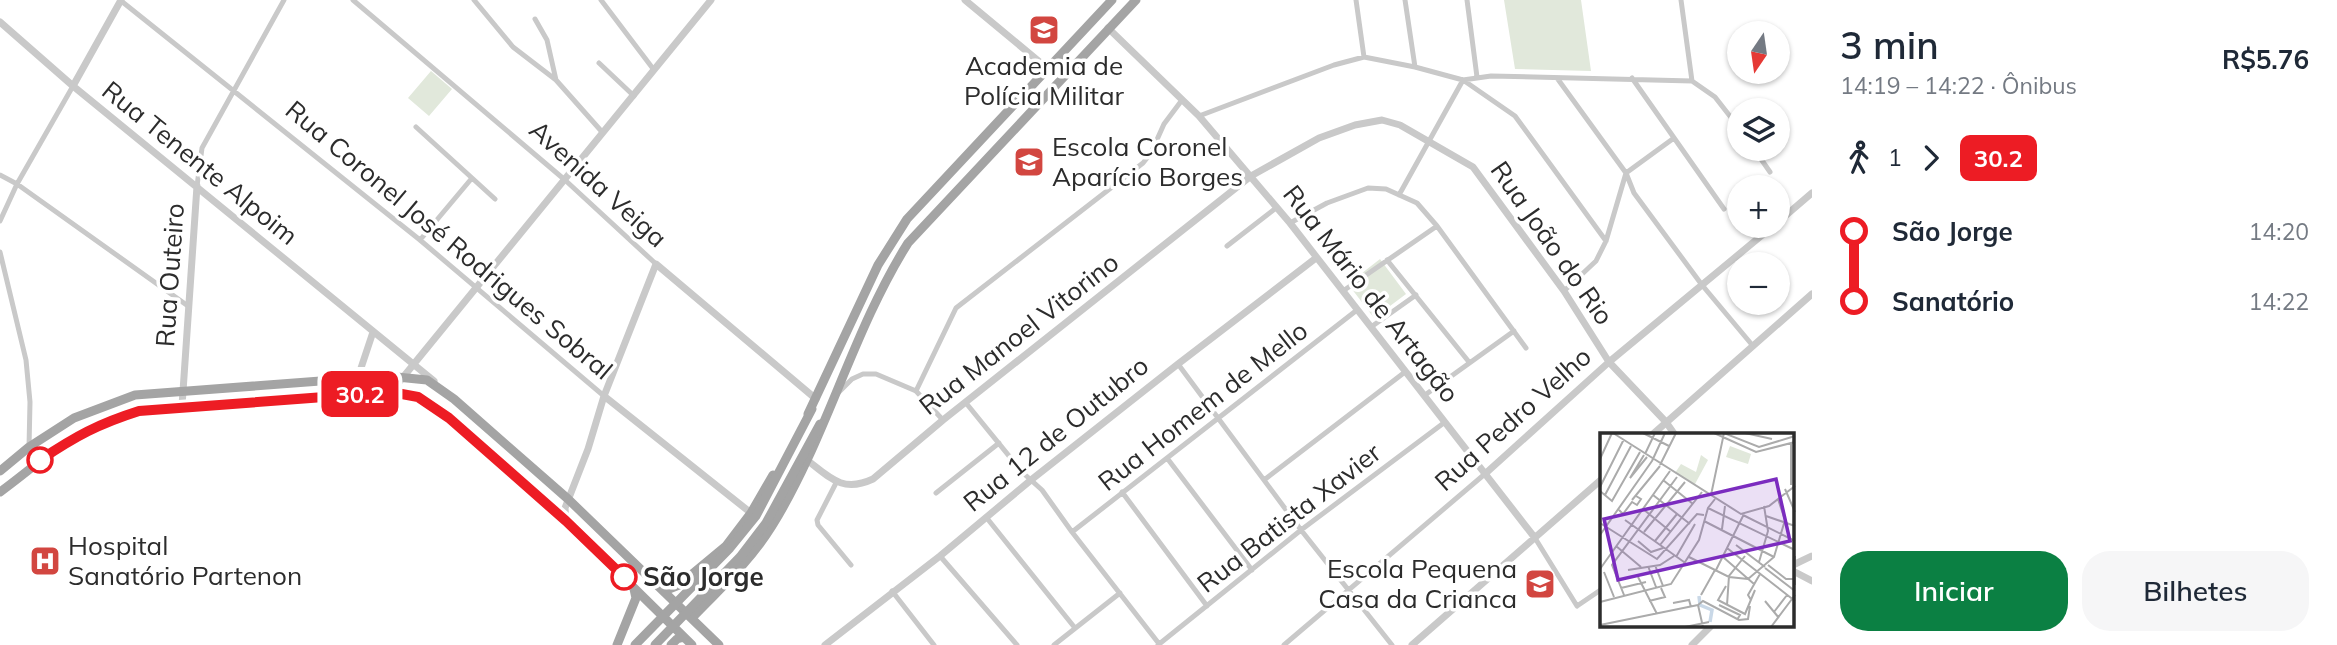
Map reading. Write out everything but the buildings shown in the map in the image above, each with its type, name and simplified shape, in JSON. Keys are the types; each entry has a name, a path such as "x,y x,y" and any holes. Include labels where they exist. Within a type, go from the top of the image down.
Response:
{"main road":[{"path":"635,645 730,548 756,516 812,410 878,265 907,219 1112,0"},
{"path":"692,618 772,527 807,460 888,277 908,243 1136,0"},
{"path":"0,471 29,447 75,418 135,396 355,378 404,376 427,380 454,399 568,499 719,645"},
{"path":"0,492 40,460 83,432 103,422 139,411 391,392 418,397 449,418 566,521 692,645"},
{"path":"658,586 669,589 679,585 726,546 751,513 816,400"},
{"path":"655,645 740,557 766,523 826,414"},
{"path":"704,565 708,578 723,585"},
{"path":"617,645 636,598 634,587"},
{"path":"671,645 684,637"}],"street":[{"name":"Rua Coronel José Rodrigues Sobral","path":"120,0 420,240 604,396 751,513"},
{"path":"0,221 17,184 120,0"},
{"name":"Rua Outeiro","path":"182,406 202,148 284,0"},
{"name":"Avenida Veiga","path":"354,0 816,400"},
{"path":"474,0 513,47 556,80 603,133"},
{"path":"601,0 654,71"},
{"path":"391,392 711,0"},
{"path":"965,0 1048,69 1068,73"},
{"path":"1356,0 1364,57"},
{"path":"1405,0 1415,67"},
{"path":"1467,0 1476,77"},
{"path":"1681,0 1692,81"},
{"path":"535,19 547,40 556,80"},
{"name":"Rua Tenente Alpoim","path":"1,23 73,86 454,399"},
{"name":"Rua Mário de Artagão","path":"1108,29 1199,116 1290,223 1535,538 1577,606 1600,590"},
{"path":"1199,116 1334,65 1364,57 1464,80 1515,116 1606,241"},
{"path":"599,63 634,96"},
{"path":"1399,195 1464,80 1491,76 1692,81 1715,97 1727,112"},
{"path":"1557,78 1626,173 1634,192 1702,285 1753,346"},
{"path":"1632,78 1724,209"},
{"path":"916,391 956,308 1143,163 1151,153 1164,124 1182,100"},
{"name":"Rua João do Rio","path":"1251,176 1319,138 1355,125 1382,120 1400,125 1473,167 1564,291 1609,362 1674,433"},
{"path":"416,127 495,198"},
{"path":"1564,291 1596,261 1606,241 1626,173 1674,138"},
{"path":"1762,161 1770,172"},
{"path":"0,175 17,184 188,306"},
{"name":"Rua Manoel Vitorino","path":"836,483 862,484 873,480 966,402 1251,176"},
{"path":"420,240 472,178"},
{"path":"1290,223 1327,203 1368,188 1386,189 1417,203 1437,226 1526,348"},
{"path":"1790,212 1812,193"},
{"path":"1227,246 1276,208"},
{"path":"1343,292 1437,226"},
{"name":"Rua Pedro Velho","path":"1284,645 1486,473 1609,362 1759,238"},
{"path":"0,252 26,360 30,402 29,447"},
{"name":"Rua 12 de Outubro","path":"825,645 1178,364 1316,258"},
{"path":"1387,260 1469,362"},
{"path":"566,521 565,508 604,396 656,264"},
{"path":"1371,327 1416,295"},
{"path":"1654,433 1812,295"},
{"name":"Rua Homem de Mello","path":"1072,532 1357,310"},
{"path":"1425,395 1514,331"},
{"path":"355,378 373,332"},
{"path":"1178,364 1301,530 1392,645"},
{"path":"1264,480 1405,372"},
{"path":"834,397 852,379 863,374 876,374 916,391 943,421"},
{"path":"966,402 1042,490 1159,645"},
{"name":"Rua Batista Xavier","path":"1159,645 1301,530 1445,422"},
{"path":"936,493 999,443"},
{"path":"1167,458 1252,570"},
{"path":"807,460 836,483 817,520 818,525 851,565"},
{"path":"1412,645 1600,482"},
{"path":"1122,492 1207,606"},
{"path":"986,517 1074,628"},
{"path":"940,556 1017,645"},
{"path":"1794,565 1812,556"},
{"path":"1794,572 1812,582"},
{"path":"892,592 934,645"},
{"path":"1054,645 1120,593"},
{"path":"1692,645 1709,628"}],"shaded area":[{"path":"1504,0 1581,0 1591,71 1515,69"},
{"path":"431,71 452,89 429,116 408,98"},
{"path":"1380,259 1406,294 1374,318 1348,284"}],"bus line":[{"name":"30.2","path":"40,460 103,422 139,411 391,392 418,397 449,418 488,452 624,577"}],"place":[{"name":"Academia de Polícia Militar","path":"1044,30"},
{"name":"Escola Coronel Aparício Borges","path":"1029,162"},
{"name":"Hospital Sanatório Partenon","path":"45,561"},
{"name":"São Jorge","path":"624,577"},
{"name":"Escola Pequena Casa da Crianca","path":"1540,584"}]}
